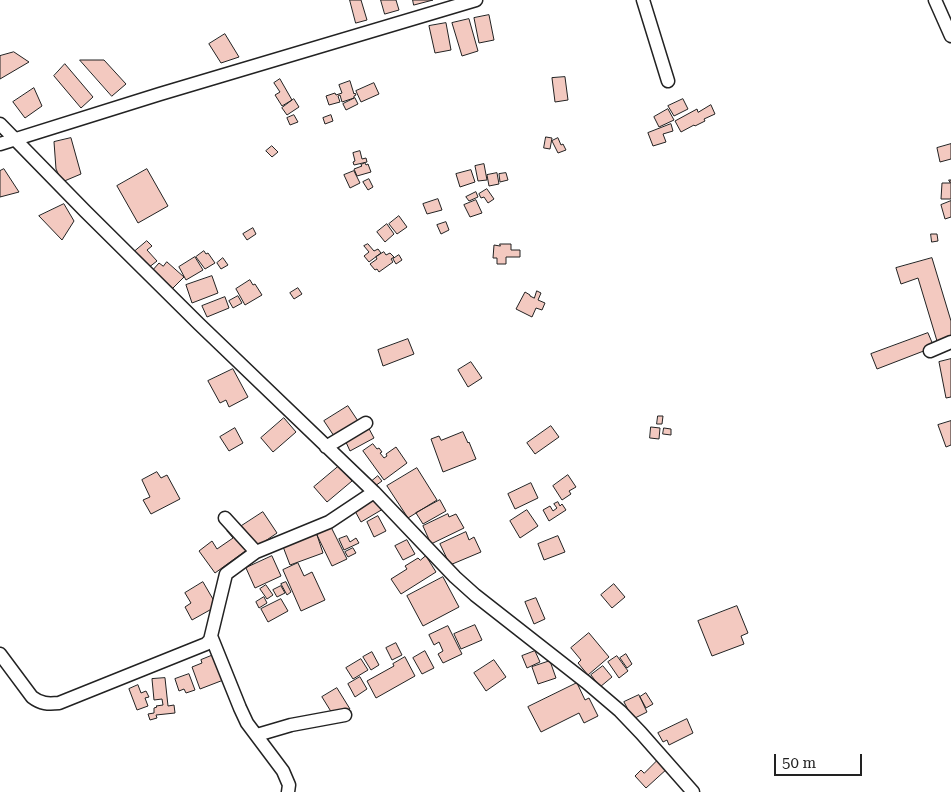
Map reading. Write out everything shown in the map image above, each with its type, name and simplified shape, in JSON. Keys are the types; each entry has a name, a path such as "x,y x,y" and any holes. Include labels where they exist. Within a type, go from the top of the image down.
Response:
{"street":[{"path":"0,144 160,94 476,0"},
{"path":"643,0 668,81"},
{"path":"935,0 951,36"},
{"path":"0,124 91,218 374,492 436,558 475,595 620,711 693,792"},
{"path":"930,352 951,342"},
{"path":"326,447 366,423"},
{"path":"0,654 32,697 39,702 52,704 59,703 206,644 212,636 226,574 256,552 329,522 374,492"},
{"path":"224,518 256,552"},
{"path":"212,636 247,723 283,771 289,785 288,792"},
{"path":"257,735 291,725 345,715"}],"building":[{"path":"350,0 361,0 367,20 356,23"},
{"path":"381,0 396,0 399,10 385,14"},
{"path":"413,0 433,0 414,5"},
{"path":"489,15 494,40 479,43 474,18"},
{"path":"469,19 478,51 462,56 452,23"},
{"path":"446,23 451,50 435,53 429,26"},
{"path":"225,34 239,57 221,63 209,44"},
{"path":"14,52 29,62 0,79 0,56"},
{"path":"80,60 104,60 126,84 112,96"},
{"path":"65,64 93,97 81,108 54,76"},
{"path":"565,77 568,100 555,102 552,78"},
{"path":"280,79 292,100 282,106 275,95 280,92 274,83"},
{"path":"350,81 356,95 354,98 342,102 340,95 338,96 340,102 329,105 326,96 342,93 339,85"},
{"path":"374,83 379,94 361,102 356,91"},
{"path":"34,88 42,106 25,118 13,102"},
{"path":"355,98 358,104 346,110 343,104"},
{"path":"294,99 299,107 287,115 282,108"},
{"path":"683,99 688,109 674,116 668,106"},
{"path":"711,105 715,114 704,119 705,121 681,132 675,121 697,109 698,112"},
{"path":"668,109 674,120 659,127 654,117"},
{"path":"294,115 298,122 290,125 287,118"},
{"path":"331,115 333,121 325,124 323,118"},
{"path":"671,124 673,131 663,134 666,142 653,146 648,133"},
{"path":"546,137 552,138 550,149 544,148"},
{"path":"71,138 81,174 62,182 56,169 54,142"},
{"path":"558,138 566,150 558,153 552,141"},
{"path":"951,144 951,159 940,162 937,148"},
{"path":"272,146 278,152 272,157 266,151"},
{"path":"360,151 362,159 366,158 367,162 354,165 353,153"},
{"path":"365,163 366,165 368,164 371,172 357,176 354,169"},
{"path":"484,164 487,180 478,181 475,166"},
{"path":"4,169 19,192 0,197 0,171"},
{"path":"147,169 168,206 138,223 117,186"},
{"path":"471,170 475,182 460,187 456,174"},
{"path":"354,171 360,183 350,188 344,175"},
{"path":"497,173 499,184 489,186 487,175"},
{"path":"506,173 508,180 500,182 499,174"},
{"path":"369,179 373,187 368,190 363,182"},
{"path":"949,180 951,180 951,199 941,199 942,183 950,183"},
{"path":"487,189 494,199 488,203 479,194"},
{"path":"476,192 478,197 469,201 466,197"},
{"path":"438,199 442,210 427,214 423,204"},
{"path":"476,200 482,213 470,217 464,205"},
{"path":"951,201 951,217 945,219 941,205"},
{"path":"64,204 74,221 62,240 39,216"},
{"path":"399,216 407,227 397,234 389,224"},
{"path":"446,222 449,230 441,234 437,225"},
{"path":"387,224 394,234 385,242 377,232"},
{"path":"253,228 256,234 247,240 243,234"},
{"path":"931,234 937,234 938,241 932,242"},
{"path":"147,241 152,246 147,250 157,261 148,268 134,252"},
{"path":"368,244 374,251 378,249 381,253 369,262 364,256 369,252 364,246"},
{"path":"500,244 511,244 511,250 520,250 520,257 506,257 506,264 497,264 497,258 493,258 494,245 500,246"},
{"path":"204,251 206,254 208,253 215,263 205,269 196,257"},
{"path":"384,252 386,255 390,253 394,257 391,259 393,262 379,272 370,264"},
{"path":"399,255 402,260 396,264 393,259"},
{"path":"195,257 203,270 186,280 179,267"},
{"path":"223,258 228,265 221,269 217,263"},
{"path":"932,258 951,321 951,337 937,341 918,278 901,284 896,268"},
{"path":"167,262 184,277 170,291 151,272 159,263 163,266"},
{"path":"212,276 218,293 192,303 186,285"},
{"path":"250,280 262,295 245,305 236,289"},
{"path":"298,288 302,294 294,299 290,293"},
{"path":"537,291 541,293 538,300 545,303 542,310 536,308 532,317 516,309 525,292 534,298"},
{"path":"238,296 242,303 233,308 229,301"},
{"path":"225,297 229,308 207,317 202,306"},
{"path":"928,333 934,347 877,369 871,354"},
{"path":"408,339 414,354 383,366 378,350"},
{"path":"951,359 951,397 946,398 939,362"},
{"path":"471,362 482,378 468,387 458,370"},
{"path":"233,369 248,397 229,407 226,400 220,403 208,381"},
{"path":"348,406 358,421 334,436 324,421"},
{"path":"658,416 663,416 662,424 657,424"},
{"path":"284,418 296,432 273,452 261,438"},
{"path":"951,421 951,445 946,447 938,425"},
{"path":"367,425 374,438 350,451 345,440"},
{"path":"551,426 559,437 535,454 527,443"},
{"path":"651,427 660,428 659,439 650,438"},
{"path":"235,428 243,443 229,451 220,437"},
{"path":"664,428 671,429 671,435 663,434"},
{"path":"463,432 476,459 443,472 431,439 439,436 441,440"},
{"path":"373,444 377,449 379,448 384,458 387,456 386,454 396,447 407,463 384,480 363,451"},
{"path":"339,466 352,481 327,502 314,487"},
{"path":"417,468 437,500 408,518 387,486"},
{"path":"157,472 161,478 167,475 180,499 151,514 143,500 150,497 142,480"},
{"path":"568,475 576,487 569,491 571,494 562,500 553,486"},
{"path":"378,476 382,481 375,486 372,481"},
{"path":"531,483 538,498 515,509 508,494"},
{"path":"377,499 383,509 361,522 355,511"},
{"path":"440,500 446,511 423,524 416,513"},
{"path":"558,502 566,510 549,521 543,510 550,506 553,511 557,508 554,504"},
{"path":"527,510 538,526 520,538 510,521"},
{"path":"263,512 277,533 255,548 240,527"},
{"path":"448,514 449,517 456,514 464,528 431,544 423,526"},
{"path":"378,516 386,531 374,537 367,522"},
{"path":"232,527 248,549 215,573 199,551 212,541 217,549 233,538 227,531"},
{"path":"331,527 347,559 332,566 316,533"},
{"path":"316,532 323,553 290,565 282,544"},
{"path":"466,532 469,540 474,537 481,552 450,565 440,544"},
{"path":"347,536 350,542 356,538 359,543 344,550 339,539"},
{"path":"558,536 565,552 544,560 538,544"},
{"path":"407,540 415,554 403,560 395,546"},
{"path":"353,548 356,553 348,557 345,552"},
{"path":"272,556 281,576 255,588 246,568"},
{"path":"426,556 436,572 401,594 391,579 407,569 405,566 418,558 420,560"},
{"path":"298,563 304,576 312,572 325,600 301,611 283,570"},
{"path":"443,577 459,607 423,626 407,596"},
{"path":"203,582 217,606 192,620 185,607 191,603 185,593"},
{"path":"286,582 291,592 287,595 281,584"},
{"path":"614,584 625,597 612,608 601,595"},
{"path":"266,585 273,595 267,599 260,589"},
{"path":"281,586 285,593 277,597 273,590"},
{"path":"264,597 267,603 259,608 256,602"},
{"path":"536,598 545,619 534,624 525,602"},
{"path":"281,599 288,611 268,622 261,609"},
{"path":"737,606 748,633 741,636 744,644 712,656 698,621"},
{"path":"475,625 482,640 461,649 454,634"},
{"path":"448,626 462,654 443,663 438,654 443,651 439,642 434,645 429,635"},
{"path":"589,633 609,657 588,675 578,663 581,660 571,648"},
{"path":"396,643 402,655 392,660 386,648"},
{"path":"425,651 434,668 422,674 413,658"},
{"path":"535,651 540,662 527,668 522,656"},
{"path":"372,652 379,665 371,670 363,657"},
{"path":"216,654 226,679 200,689 192,667 202,663 201,660"},
{"path":"626,654 632,664 627,668 620,658"},
{"path":"617,656 628,671 619,678 608,662"},
{"path":"405,657 415,676 376,698 367,681 394,666 393,664"},
{"path":"361,659 368,670 353,679 346,668"},
{"path":"494,660 506,677 486,691 474,673"},
{"path":"550,661 556,678 538,684 532,667"},
{"path":"603,666 612,677 600,687 591,675"},
{"path":"189,674 195,690 186,693 184,689 179,691 175,679"},
{"path":"360,677 367,689 355,697 348,684"},
{"path":"165,678 168,706 174,705 175,713 156,715 157,718 150,720 148,714 154,713 156,706 163,705 162,699 154,700 152,679"},
{"path":"577,683 585,700 589,698 598,716 584,723 579,713 541,732 528,707"},
{"path":"138,685 141,693 146,691 149,697 145,698 148,706 137,710 129,689"},
{"path":"337,688 350,709 335,718 322,697"},
{"path":"646,693 653,704 646,708 640,697"},
{"path":"639,695 647,712 633,719 624,702"},
{"path":"687,719 693,733 669,745 667,740 663,742 658,733"},
{"path":"659,759 668,768 646,788 635,776 641,770 644,773"}]}
